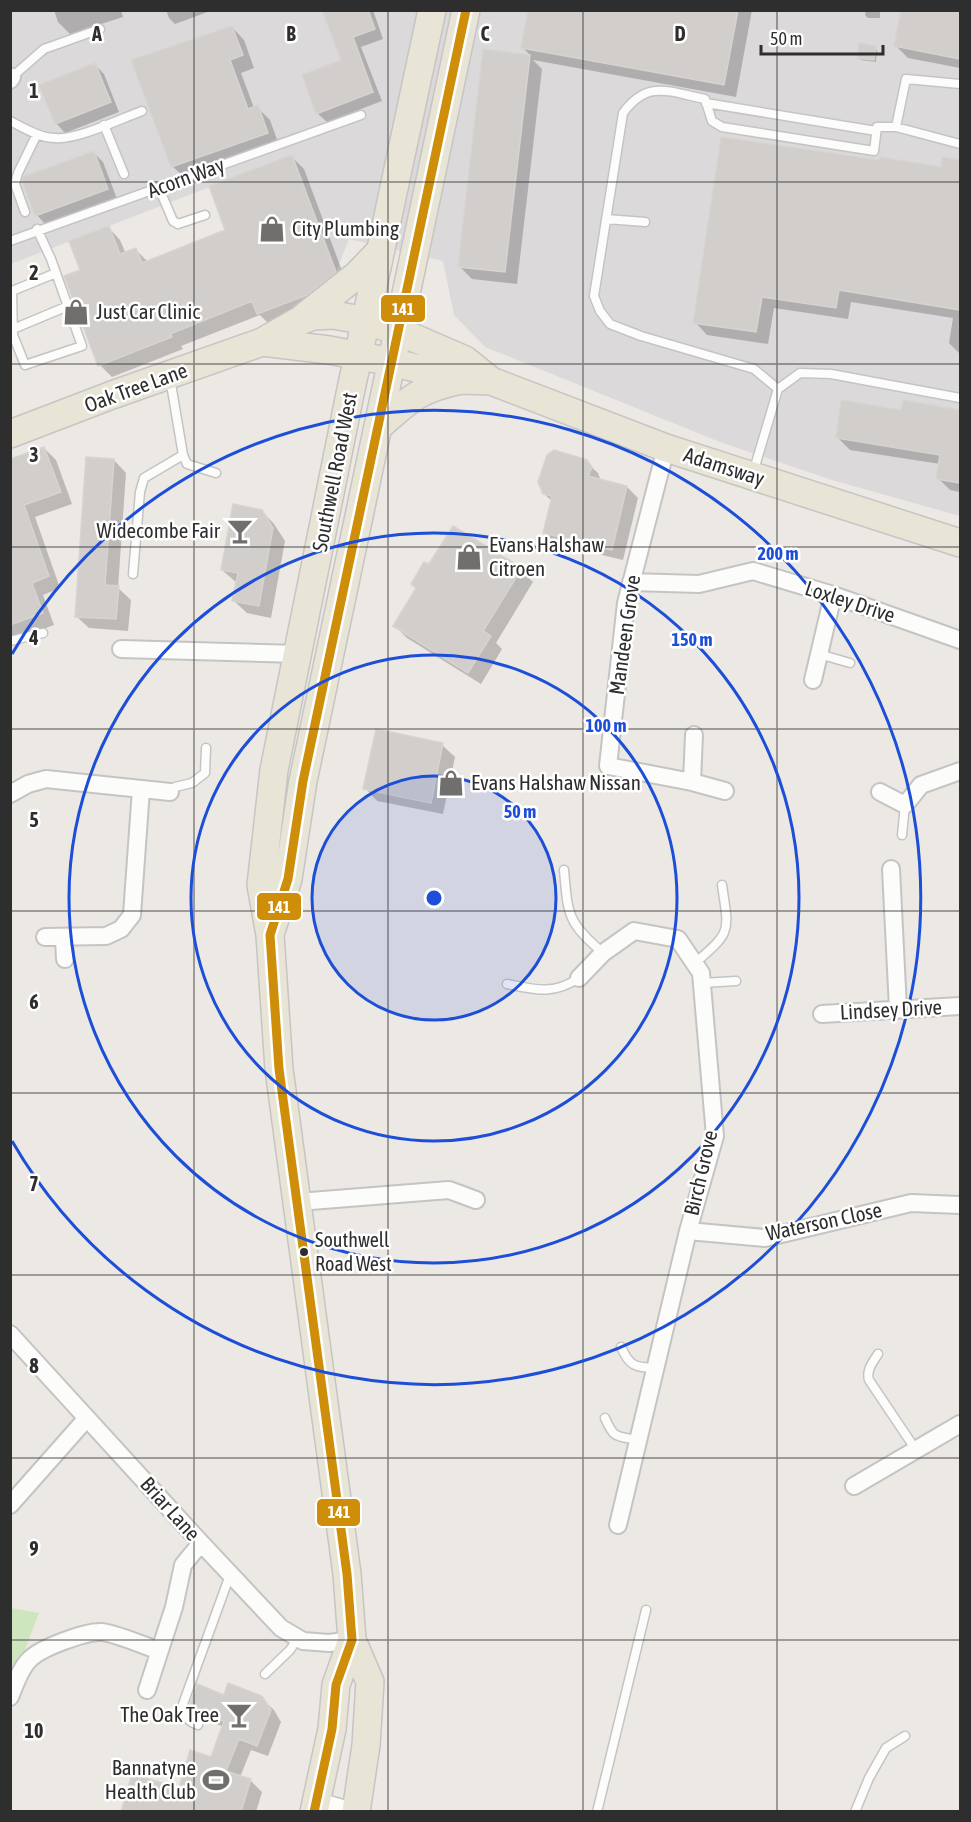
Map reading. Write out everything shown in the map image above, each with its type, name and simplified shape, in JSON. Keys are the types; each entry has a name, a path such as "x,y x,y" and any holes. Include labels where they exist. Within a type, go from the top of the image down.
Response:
{"main road":[{"path":"375,359 388,338 382,326 381,249 432,10"},
{"path":"382,326 435,150 466,10"},
{"path":"297,322 357,275 381,249"},
{"name":"Oak Tree Lane","path":"10,434 262,342 297,322 313,316 326,315 382,326"},
{"name":"Adamsway","path":"382,326 465,360 491,381 666,448 960,543"},
{"name":"Oak Tree Lane","path":"262,342 329,350 375,359"},
{"name":"Adamsway","path":"375,359 460,380 491,381"},
{"name":"Southwell Road West","path":"270,935 288,879 303,781 378,427 375,359"},
{"name":"Southwell Road West","path":"356,1812 366,1744 370,1682 352,1640 347,1574 279,1069 270,935 261,885 274,770 327,512 375,359"},
{"path":"378,427 418,393 436,385 460,380"},
{"name":"Southwell Road West","path":"315,1808 332,1729 336,1685 352,1640"}],"street":[{"name":"Mandeen Grove","path":"666,448 626,603 608,766 692,782"},
{"name":"Loxley Drive","path":"631,582 699,584 753,571 833,595 960,640"},
{"path":"813,680 833,595"},
{"path":"121,649 298,654"},
{"path":"694,735 692,782 725,791"},
{"path":"880,792 905,805 921,785 960,771"},
{"path":"10,794 28,784 46,779 170,792"},
{"path":"45,938 106,936 121,929 132,915 141,789"},
{"path":"891,870 898,1009"},
{"name":"Birch Grove","path":"579,978 603,953 634,931 678,939 702,973 715,1136 688,1232 618,1525"},
{"path":"64,938 65,958"},
{"name":"Lindsey Drive","path":"822,1014 960,1006"},
{"path":"298,1202 449,1190 476,1200"},
{"name":"Waterson Close","path":"688,1232 765,1238 911,1203 960,1205"},
{"name":"Briar Lane","path":"10,1334 282,1628 298,1638 317,1643 352,1640"},
{"path":"10,1505 87,1418"},
{"path":"854,1486 960,1424"},
{"path":"147,1690 174,1607 183,1565 201,1543"},
{"path":"10,1697 17,1679 30,1659 50,1647 75,1637 102,1632 159,1651"},
{"path":"315,1808 347,1812"}],"lane":[{"path":"11,79 44,49 100,29"},
{"path":"896,127 906,79 960,84"},
{"path":"778,389 754,369 641,336 610,324 600,311 594,296 606,219 623,113 634,98 657,89 705,99 712,121 722,127 874,151 876,127 896,127 960,144"},
{"path":"706,103 876,131"},
{"path":"10,122 38,134 55,138 72,136 142,111"},
{"name":"Acorn Way","path":"10,241 361,115"},
{"path":"104,125 124,174"},
{"path":"25,212 15,184 18,172 38,134"},
{"path":"159,188 173,221 178,224 206,215"},
{"path":"606,219 645,222"},
{"path":"38,230 56,273 82,346 25,365 13,329 12,291 56,273"},
{"path":"13,329 68,306"},
{"path":"753,477 757,455 778,389 800,373 831,374 960,398"},
{"path":"169,375 183,455 187,464 216,473"},
{"path":"133,574 140,492 144,478 183,455"},
{"path":"10,641 43,633"},
{"path":"819,654 850,663"},
{"path":"170,792 175,787 192,783 205,773 206,748"},
{"path":"902,835 905,805"},
{"path":"564,870 568,907 573,922 582,935 603,953"},
{"path":"695,963 718,943 726,931 727,916 722,885"},
{"path":"507,984 547,990 565,987 579,978"},
{"path":"702,983 736,981"},
{"path":"621,1347 627,1359 635,1366 655,1368"},
{"path":"879,1354 869,1368 868,1380 916,1450"},
{"path":"605,1418 611,1433 638,1440"},
{"path":"198,1725 190,1722 184,1714 183,1704 231,1573"},
{"path":"597,1812 646,1610"},
{"path":"264,1674 290,1650 298,1638"},
{"path":"855,1812 869,1778 886,1748 905,1736"}],"shaded area":[{"path":"11,11 960,11 960,516 832,480 720,442 485,347 454,315 443,261 349,239 336,272 292,155 11,264"}],"green space":[{"path":"11,1608 39,1613 23,1655 11,1678"}],"building":[{"path":"322,10 368,10 375,29 353,37 373,92 316,114 302,75 341,60"},
{"path":"528,10 738,10 724,85 521,48"},
{"path":"901,10 960,10 960,59 894,46"},
{"path":"232,26 243,55 230,60 248,109 258,105 268,133 171,167 131,60"},
{"path":"859,43 876,46 874,60 857,58"},
{"path":"483,49 530,55 505,272 458,267"},
{"path":"95,63 111,102 55,124 39,85"},
{"path":"721,137 941,167 942,157 960,160 960,310 839,290 836,308 762,297 756,332 693,323"},
{"path":"94,151 108,189 35,216 22,181 23,177"},
{"path":"292,155 336,272 307,295 257,314 252,301 170,334 172,337 98,366 64,276 80,270 69,241 109,226 120,254 136,248 142,263 225,230 209,186"},
{"path":"841,400 901,410 903,400 960,410 960,483 936,479 940,455 836,438"},
{"path":"44,447 61,492 24,505 49,576 32,583 43,613 10,625 10,459"},
{"path":"554,450 587,460 592,467 588,476 627,486 612,550 543,533 552,496 543,494 538,482 547,455"},
{"path":"86,457 114,459 105,585 119,586 116,619 75,617"},
{"path":"233,504 262,510 273,528 259,606 232,601 238,573 221,570"},
{"path":"453,526 522,568 483,631 491,636 468,673 393,626 416,588 411,584 424,562 429,564"},
{"path":"376,729 443,743 431,803 363,789"},
{"path":"228,1683 262,1696 271,1710 257,1746 239,1739 226,1771 251,1779 241,1812 121,1812 132,1774 179,1788 190,1750 211,1757 224,1721 190,1708 190,1705 197,1684 224,1695"}],"transit line":[{"name":"141","path":"314,1812 332,1729 336,1685 352,1640 347,1574 279,1069 270,935 288,879 303,781 466,10"}],"place":[{"name":"City Plumbing","path":"272,229"},
{"name":"Just Car Clinic","path":"76,312"},
{"name":"Widecombe Fair","path":"240,531"},
{"name":"Evans Halshaw Citroen","path":"469,557"},
{"name":"Evans Halshaw Nissan","path":"451,783"},
{"name":"Southwell Road West","path":"304,1252"},
{"name":"The Oak Tree","path":"239,1715"},
{"name":"Bannatyne Health Club","path":"216,1780"}]}
